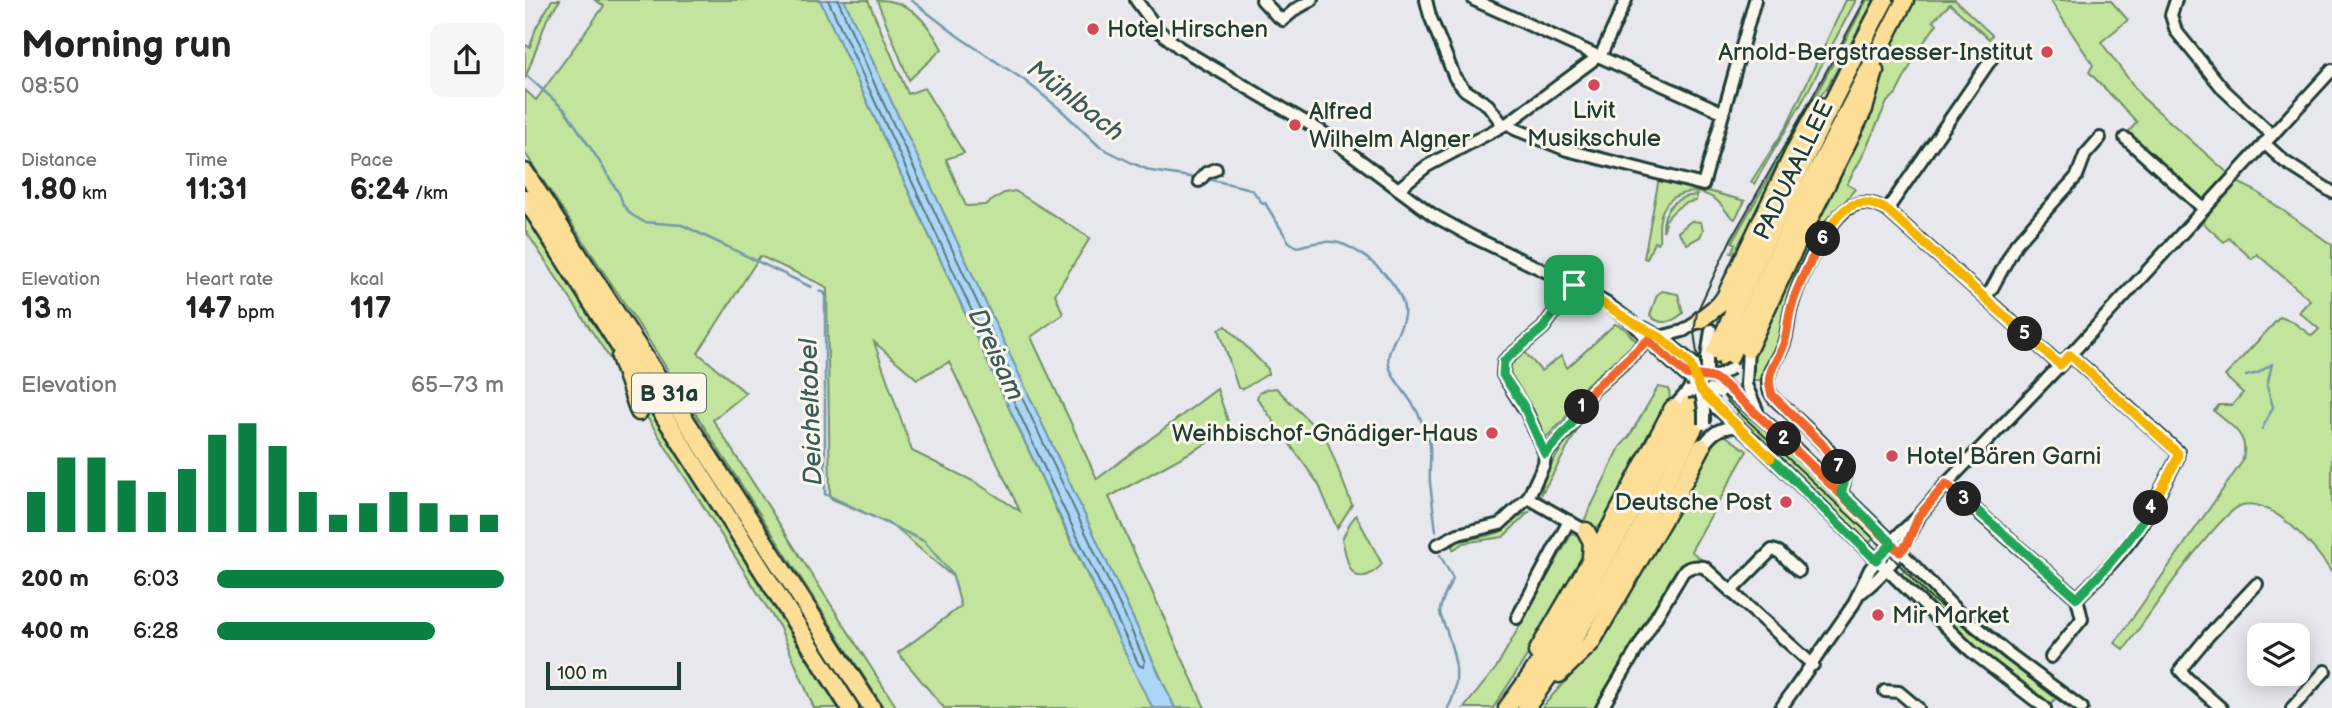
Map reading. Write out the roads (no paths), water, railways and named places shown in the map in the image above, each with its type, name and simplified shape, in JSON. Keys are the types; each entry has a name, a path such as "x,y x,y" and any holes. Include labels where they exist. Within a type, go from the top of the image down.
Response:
{"highway":[{"name":"PADUAALLEE","path":"1714,348 1853,59 1885,0"},
{"name":"PADUAALLEE","path":"1714,348 1805,194 1905,0"},
{"path":"1748,349 1864,109 1885,35"},
{"path":"1714,348 1720,304 1797,146 1822,101 1853,59"},
{"name":"B 31a","path":"525,172 872,708"},
{"name":"B 31a","path":"525,198 850,708"},
{"path":"610,329 639,412"},
{"path":"1525,684 1538,648 1698,382"},
{"path":"1507,708 1569,621 1698,382"},
{"path":"1529,704 1609,583 1701,421"},
{"path":"1529,704 1591,643 1702,447"},
{"path":"1591,559 1592,545 1586,531 1601,530 1612,524"}],"street":[{"path":"1136,0 1159,30 1180,48 1321,131 1429,212 1471,236 1574,285 1653,336 1698,382 1713,405 1971,651 2045,708"},
{"path":"1262,0 1283,20 1312,0"},
{"path":"1426,0 1455,79 1465,90 1488,105 1506,124 1567,150 1703,185 1755,0"},
{"path":"1474,0 1723,112"},
{"path":"1398,188 1427,166 1506,124 1592,61 1626,0"},
{"path":"2176,0 2171,15 2176,31 2285,162 2332,192"},
{"path":"1887,210 1992,58"},
{"path":"1781,708 1860,594 1876,560 2070,355 2332,70"},
{"path":"1985,297 2016,243 2077,176 2085,155 2100,138"},
{"path":"2125,138 2204,209"},
{"path":"1841,493 1845,480 1838,464 1822,444 1772,395 1768,377 1785,343 1787,323 1796,294 1828,230 1845,209 1856,203 1876,204 1887,210 2060,365"},
{"path":"1437,545 1458,534 1500,524 1528,498 1544,464 1545,454 1523,405 1503,375 1502,368 1504,361 1543,328 1574,285"},
{"path":"1545,454 1571,425 1592,391 1653,336 1683,331 1714,348 1748,349 1746,384 1759,415"},
{"path":"1702,447 1701,421 1704,410 1698,382 1714,348"},
{"path":"1698,382 1714,348"},
{"path":"2070,355 2178,453 2155,502 2136,533 2109,567 2077,598"},
{"path":"1698,382 1746,404 1759,415 1841,493 1897,555 1976,627 2082,708"},
{"path":"1702,447 1716,430 1738,427"},
{"path":"1946,484 2077,598 2082,619 2051,657"},
{"path":"1528,498 1586,531"},
{"path":"1860,594 1873,584 1907,544 1919,516"},
{"path":"1517,618 1569,522"},
{"path":"1731,591 1772,550 1779,552 1799,571"},
{"path":"1602,708 1683,572 1697,566 1704,567 1813,665"},
{"path":"2221,708 2180,670 2257,584"},
{"path":"2292,708 2325,671"},
{"path":"1885,691 1899,692 1919,708"}],"water":[{"name":"Dreisam","path":"820,0 844,0 1175,708 1153,708 1141,686"}],"waterway":[{"name":"Mühlbach","path":"911,0 959,37 1024,80 1100,147 1151,171 1197,178"},
{"name":"Deicheltobel","path":"525,74 565,110 620,195 623,205 632,215 644,222 682,225 811,287"},
{"name":"Mühlbach","path":"1207,179 1253,191 1263,204 1265,203 1289,242 1297,247 1334,242 1356,251 1380,269 1398,292 1404,315 1388,359 1391,372 1418,412 1429,439 1430,483 1436,531"},
{"name":"Deicheltobel","path":"819,291 825,293 825,494 924,541 952,574 957,590"},
{"path":"2246,376 2258,373 2272,364 2267,386 2273,407 2262,429"},
{"name":"Mühlbach","path":"1440,555 1453,579 1443,598 1440,611 1456,671 1455,689 1448,708"}],"tram line":[{"path":"1865,0 1731,239 1697,312 1694,332 1697,353 1707,373 1728,402 1886,550 1927,595 2069,708"}],"place":[{"name":"Hotel Hirschen","path":"1093,29"},
{"name":"Arnold-Bergstraesser-Institut","path":"2047,52"},
{"name":"Livit Musikschule","path":"1594,85"},
{"name":"Alfred Wilhelm Algner","path":"1295,125"},
{"name":"Weihbischof-Gnädiger-Haus","path":"1492,433"},
{"name":"Hotel Bären Garni","path":"1892,456"},
{"name":"Deutsche Post","path":"1786,502"},
{"name":"Mir Market","path":"1878,615"}]}
